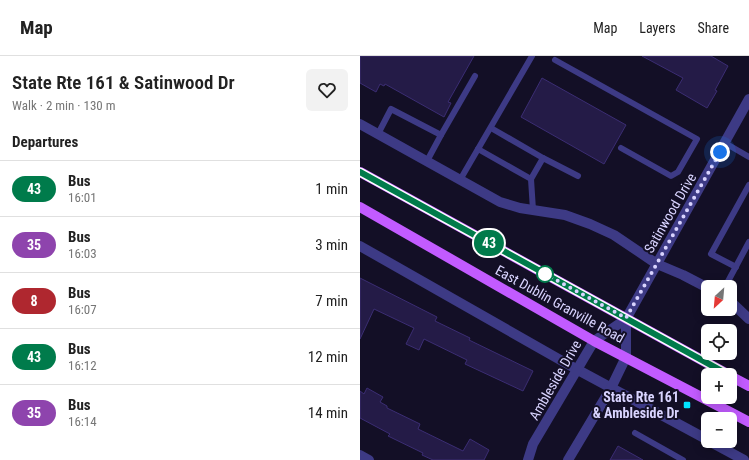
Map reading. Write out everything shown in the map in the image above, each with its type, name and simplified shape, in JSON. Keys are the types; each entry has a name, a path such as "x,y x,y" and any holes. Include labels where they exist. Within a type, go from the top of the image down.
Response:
{"main road":[{"name":"East Dublin Granville Road","path":"360,172 716,368"},
{"name":"East Dublin Granville Road","path":"360,207 594,341 749,422"},
{"name":"East Dublin Granville Road","path":"737,379 749,386"}],"street":[{"name":"Satinwood Drive","path":"626,318 749,99"},
{"path":"360,124 500,202 533,210 565,215 590,224 614,235 656,264 684,275 701,284"},
{"path":"360,246 578,370 701,437"},
{"path":"737,308 749,319"},
{"path":"568,460 611,388 626,357 626,318"},
{"name":"Ambleside Drive","path":"528,460 533,444 594,341 626,318"},
{"path":"721,448 744,460"},
{"path":"360,455 369,460"}],"lane":[{"path":"460,180 532,56"},
{"path":"555,60 696,139 678,172 670,176 621,148"},
{"path":"427,161 475,76"},
{"path":"378,134 391,109 441,136"},
{"path":"491,128 578,176"},
{"path":"725,143 749,157"},
{"path":"478,149 530,180"},
{"path":"533,210 530,180 543,158"},
{"path":"736,267 711,254 749,185"},
{"path":"729,280 749,242"},
{"path":"635,433 683,460"}],"building":[{"path":"360,56 474,56 448,102 451,103 444,117 385,84 384,86 380,84 376,92 360,83"},
{"path":"642,56 711,56 728,66 715,90 717,91 707,108 676,90 683,78"},
{"path":"542,78 626,125 604,164 521,117"},
{"path":"360,278 437,317 435,321 470,338 469,340 533,371 523,391 465,364 467,360 424,339 419,350 406,344 414,328 374,309 360,339"},
{"path":"367,388 383,397 380,402 387,406 387,408 420,424 418,429 463,451 470,439 489,450 484,460 433,460 422,455 423,453 388,436 390,434 360,418 360,391 364,394"},
{"path":"618,446 643,460 610,460"}],"bus line":[{"name":"43","path":"360,172 716,368"}],"place":[{"name":"State Rte 161 & Ambleside Dr","path":"687,405"}],"route":[{"path":"545,274 626,318 720,152"}]}
